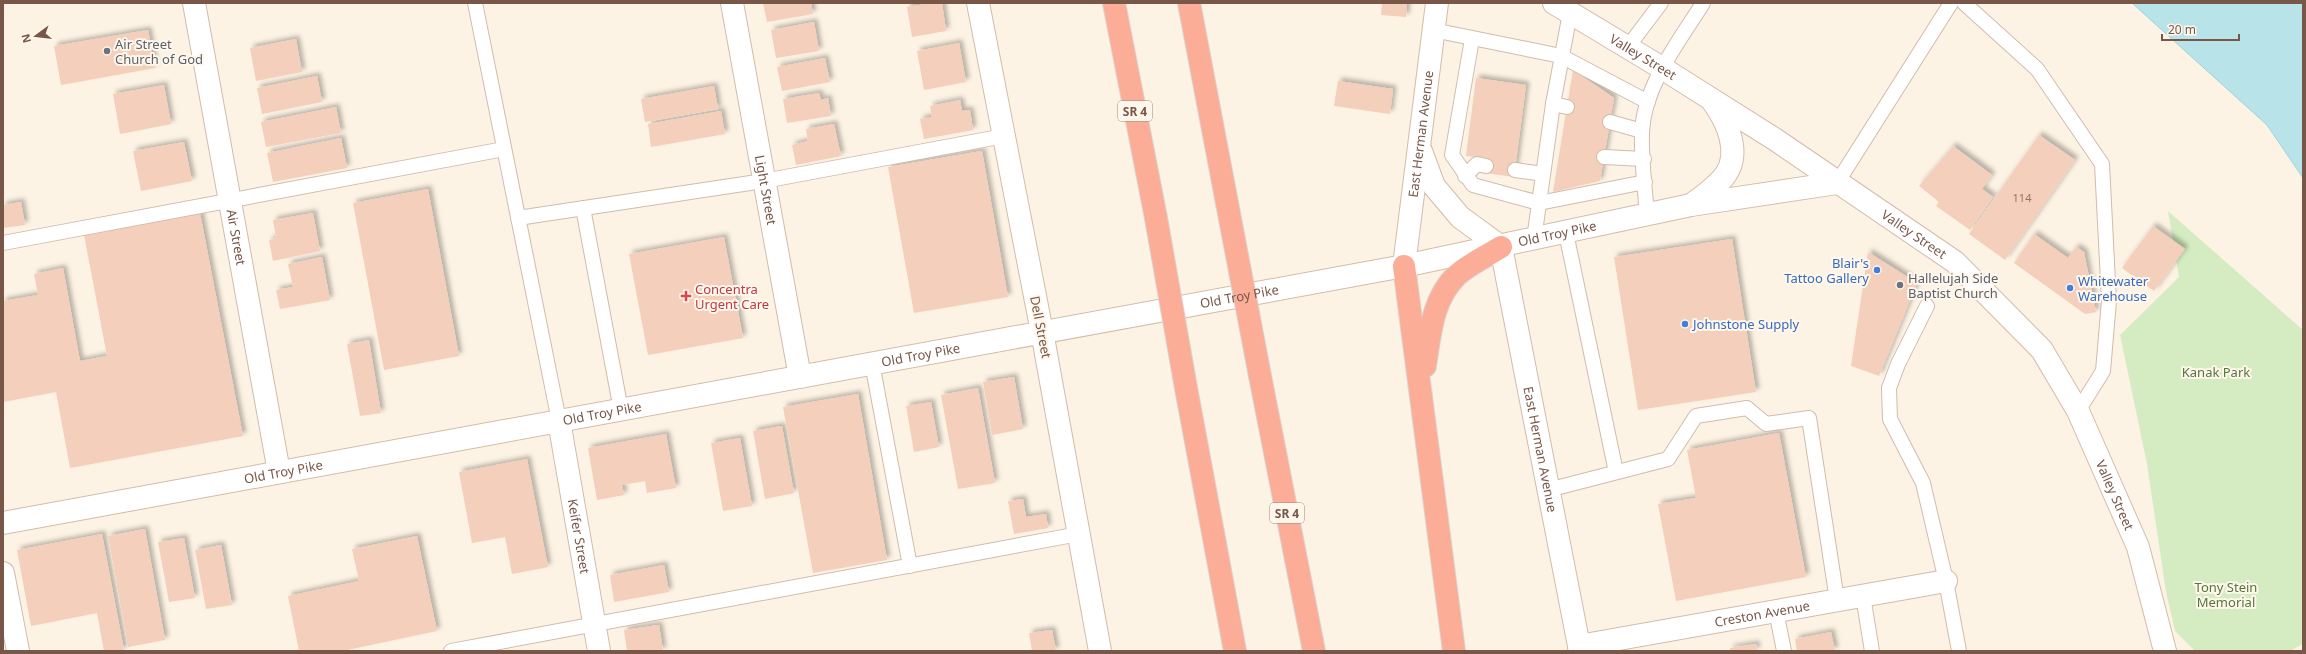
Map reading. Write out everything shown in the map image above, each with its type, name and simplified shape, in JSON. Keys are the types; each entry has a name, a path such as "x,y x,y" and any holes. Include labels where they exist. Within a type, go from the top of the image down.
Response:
{"highway":[{"name":"SR 4","path":"1114,3 1156,218 1234,651"},
{"name":"SR 4","path":"1189,3 1314,651"},
{"path":"1422,391 1431,323 1441,295 1457,275 1501,247"},
{"path":"1404,266 1422,391 1454,651"}],"main road":[{"name":"Air Street","path":"194,3 278,472"},
{"name":"Light Street","path":"732,3 800,377"},
{"name":"Dell Street","path":"978,3 1042,332 1100,651"},
{"name":"East Herman Avenue","path":"1404,266 1420,148 1432,30 1437,3"},
{"name":"Valley Street","path":"1562,8 1662,68 1776,140 1955,262 2042,350 2078,411 2138,547 2165,651"},
{"path":"1691,205 1713,188 1726,173 1732,155 1730,134 1723,115 1712,100"},
{"path":"1420,148 1434,186 1460,218 1501,247"},
{"name":"Old Troy Pike","path":"3,523 1404,266 1501,247 1691,205 1837,183"},
{"name":"East Herman Avenue","path":"1501,247 1579,649"},
{"name":"Keifer Street","path":"559,421 599,651"},
{"path":"3,573 18,651"},
{"name":"Creston Avenue","path":"1579,649 1776,611 1946,581"}],"lane":[{"path":"476,3 559,421"},
{"path":"1627,48 1660,3"},
{"path":"1647,215 1642,131 1648,102 1662,68 1703,3"},
{"path":"1837,183 1951,3"},
{"path":"1964,3 2036,69 2102,164 2109,301 2103,371 2078,411"},
{"path":"1534,239 1543,174 1552,155 1560,106 1562,8"},
{"path":"1432,30 1561,56 1648,102"},
{"path":"1472,39 1452,155 1465,176 1473,185 1539,203 1645,182"},
{"path":"1610,122 1642,131"},
{"path":"518,218 764,181 1004,136"},
{"path":"3,243 504,149"},
{"path":"1604,157 1644,159"},
{"path":"1465,176 1477,164 1486,166"},
{"path":"1515,170 1543,174"},
{"path":"583,208 621,410"},
{"path":"1566,232 1616,472"},
{"path":"1927,306 1898,364 1889,388 1890,420 1923,483 1946,581 1959,651"},
{"path":"872,364 910,566"},
{"path":"1548,490 1668,459 1696,416 1747,408 1766,424 1809,418 1837,600"},
{"path":"451,651 1079,534"},
{"path":"1863,596 1872,651"},
{"path":"1776,611 1784,651"}],"green space":[{"name":"Kanak Park","path":"2168,211 2303,330 2303,644 2290,651 2195,651 2175,631 2166,592 2147,464 2120,335 2179,277"}],"water":[{"path":"2132,3 2303,3 2303,178 2267,125"}],"building":[{"path":"763,3 811,3 813,14 767,22"},
{"path":"942,3 946,31 912,37 907,7"},
{"path":"1382,3 1407,3 1406,17 1381,15"},
{"path":"814,22 819,51 776,58 771,30"},
{"path":"148,30 155,68 61,85 54,46"},
{"path":"296,39 302,72 256,81 250,48"},
{"path":"959,43 966,82 924,90 917,51"},
{"path":"825,58 830,82 782,91 777,67"},
{"path":"1573,70 1614,98 1600,181 1553,192"},
{"path":"317,76 322,102 262,114 257,88"},
{"path":"1476,78 1526,85 1514,177 1485,173 1487,158 1466,156"},
{"path":"1338,81 1393,89 1390,114 1334,106"},
{"path":"164,85 171,124 120,134 113,94"},
{"path":"714,86 718,109 645,122 641,99"},
{"path":"819,93 821,100 828,98 831,116 787,123 783,99"},
{"path":"960,100 962,111 970,110 973,130 924,139 920,119 932,117 930,106"},
{"path":"336,107 341,133 266,147 261,122"},
{"path":"721,111 725,134 651,147 648,124"},
{"path":"834,124 841,156 796,165 792,145 808,141 806,129"},
{"path":"2039,135 2075,160 2005,260 1969,234"},
{"path":"341,138 347,168 273,182 267,153"},
{"path":"184,142 192,181 141,191 133,151"},
{"path":"1953,146 1992,175 1982,189 1993,197 1970,230 1936,206 1939,202 1919,186"},
{"path":"982,151 1008,297 914,313 888,167"},
{"path":"428,189 459,356 384,370 353,203"},
{"path":"21,202 25,225 3,228 3,205"},
{"path":"200,213 243,436 70,468 56,392 3,402 3,301 38,295 34,274 63,268 80,361 107,356 84,235"},
{"path":"313,213 320,251 273,261 269,240 276,238 273,220"},
{"path":"2153,226 2185,249 2154,291 2122,268"},
{"name":"Whitewater Warehouse","path":"2034,234 2068,258 2076,247 2084,252 2096,312 2085,314 2014,263"},
{"name":"Concentra Urgent Care","path":"724,237 743,338 648,355 629,254"},
{"name":"Johnstone Supply","path":"1732,239 1756,392 1638,410 1614,257"},
{"path":"1868,252 1917,283 1879,376 1851,366"},
{"path":"322,257 330,300 280,309 276,290 293,287 288,264"},
{"path":"369,340 381,413 360,416 347,344"},
{"path":"1014,377 1023,429 992,435 983,382"},
{"path":"978,388 995,483 958,489 941,395"},
{"path":"858,394 887,560 813,573 783,407"},
{"path":"931,402 939,447 914,452 906,406"},
{"path":"782,426 794,493 765,499 753,431"},
{"path":"1779,433 1806,577 1676,601 1658,504 1696,498 1687,450"},
{"path":"666,434 676,488 647,493 645,481 622,485 624,495 597,500 588,448"},
{"path":"740,438 752,506 723,511 711,443"},
{"path":"527,459 548,567 512,574 505,537 472,543 459,472"},
{"path":"1023,499 1026,517 1046,514 1048,528 1014,534 1008,501"},
{"path":"145,529 165,640 128,647 108,536"},
{"path":"102,534 124,650 120,651 104,651 97,613 31,626 17,550"},
{"path":"417,536 437,631 342,651 299,651 288,596 359,581 352,549"},
{"path":"184,538 195,598 169,602 158,542"},
{"path":"221,545 232,605 206,609 195,550"},
{"path":"664,565 669,592 614,602 610,575"},
{"path":"659,625 663,651 627,651 624,630"},
{"path":"1052,630 1056,651 1032,651 1029,633"},
{"path":"1831,632 1835,651 1797,651 1795,639"},
{"path":"1756,644 1757,651 1730,651 1730,648"}],"place":[{"name":"Air Street Church of God","path":"107,51"},
{"name":"Blair's Tattoo Gallery","path":"1877,270"},
{"name":"Hallelujah Side Baptist Church","path":"1900,285"},
{"name":"Whitewater Warehouse","path":"2070,288"},
{"name":"Concentra Urgent Care","path":"686,296"},
{"name":"Johnstone Supply","path":"1685,324"}],"park label":[{"name":"Tony Stein Memorial","path":"2226,594"}]}
